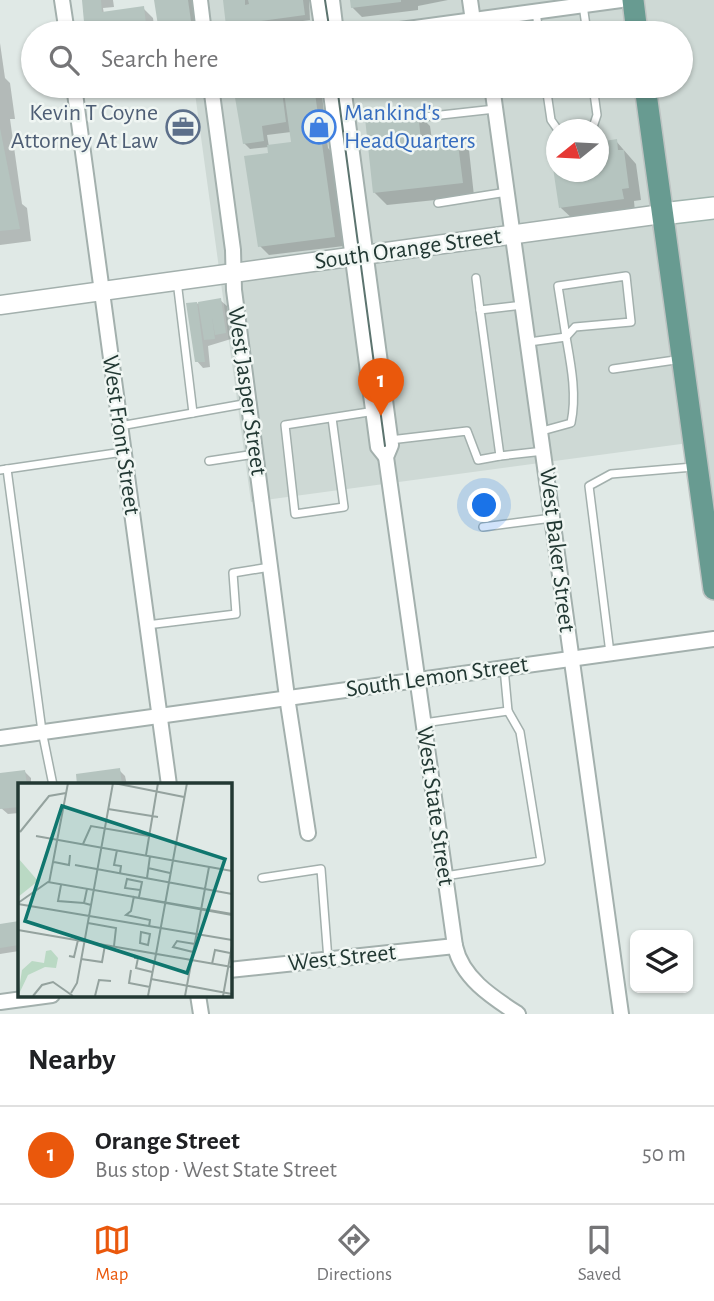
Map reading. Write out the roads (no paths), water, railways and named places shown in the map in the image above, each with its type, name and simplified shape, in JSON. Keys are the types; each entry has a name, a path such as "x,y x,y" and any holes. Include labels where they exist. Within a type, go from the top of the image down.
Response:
{"main road":[{"path":"633,0 636,21"},
{"path":"647,98 697,466 709,516 714,589"},
{"name":"South Orange Street","path":"662,214 714,208"}],"street":[{"path":"62,0 65,21"},
{"path":"200,0 203,21"},
{"path":"318,0 321,21"},
{"path":"332,0 335,21"},
{"path":"470,0 475,21"},
{"path":"501,21 536,12 621,0"},
{"name":"West Front Street","path":"76,98 169,783"},
{"name":"West Jasper Street","path":"213,98 233,250 231,274 287,697 308,833"},
{"name":"West State Street","path":"332,98 360,257"},
{"name":"West State Street","path":"344,98 360,257 454,946"},
{"name":"West Baker Street","path":"494,98 621,1014"},
{"name":"South Orange Street","path":"0,305 662,214"},
{"name":"South Lemon Street","path":"0,737 714,639"},
{"path":"454,946 462,966 471,978 518,1014"},
{"name":"West Street","path":"231,970 454,946"},
{"path":"0,1002 45,996"},
{"path":"198,996 201,1014"}],"lane":[{"path":"583,5 585,21"},
{"path":"536,12 537,21"},
{"path":"548,98 551,119"},
{"path":"595,98 596,119"},
{"path":"423,117 495,109"},
{"path":"438,203 508,192"},
{"path":"529,342 566,337 575,327 631,322 626,276 558,286 566,337 575,405 572,423 541,428"},
{"path":"476,278 500,456"},
{"path":"177,280 193,413"},
{"path":"480,310 524,304"},
{"path":"613,369 682,359"},
{"path":"120,426 248,403"},
{"path":"332,418 344,507 295,514 285,425 332,418 380,411"},
{"path":"384,441 467,431 478,460 544,451"},
{"path":"53,783 42,732 4,469 123,452"},
{"path":"209,461 255,454"},
{"path":"610,653 589,486 611,474 697,466"},
{"path":"482,527 553,518"},
{"path":"147,625 236,614 233,573 270,567"},
{"path":"445,876 541,861 520,732 508,710 504,668"},
{"path":"424,723 508,710"},
{"path":"262,878 321,869 328,960"}],"tram line":[{"path":"325,0 328,21"},
{"path":"339,98 385,446"}],"place":[{"name":"Kevin T Coyne Attorney At Law","path":"183,127"},
{"name":"Mankind's HeadQuarters","path":"319,127"},
{"name":"Orange Street","path":"381,416"}]}
